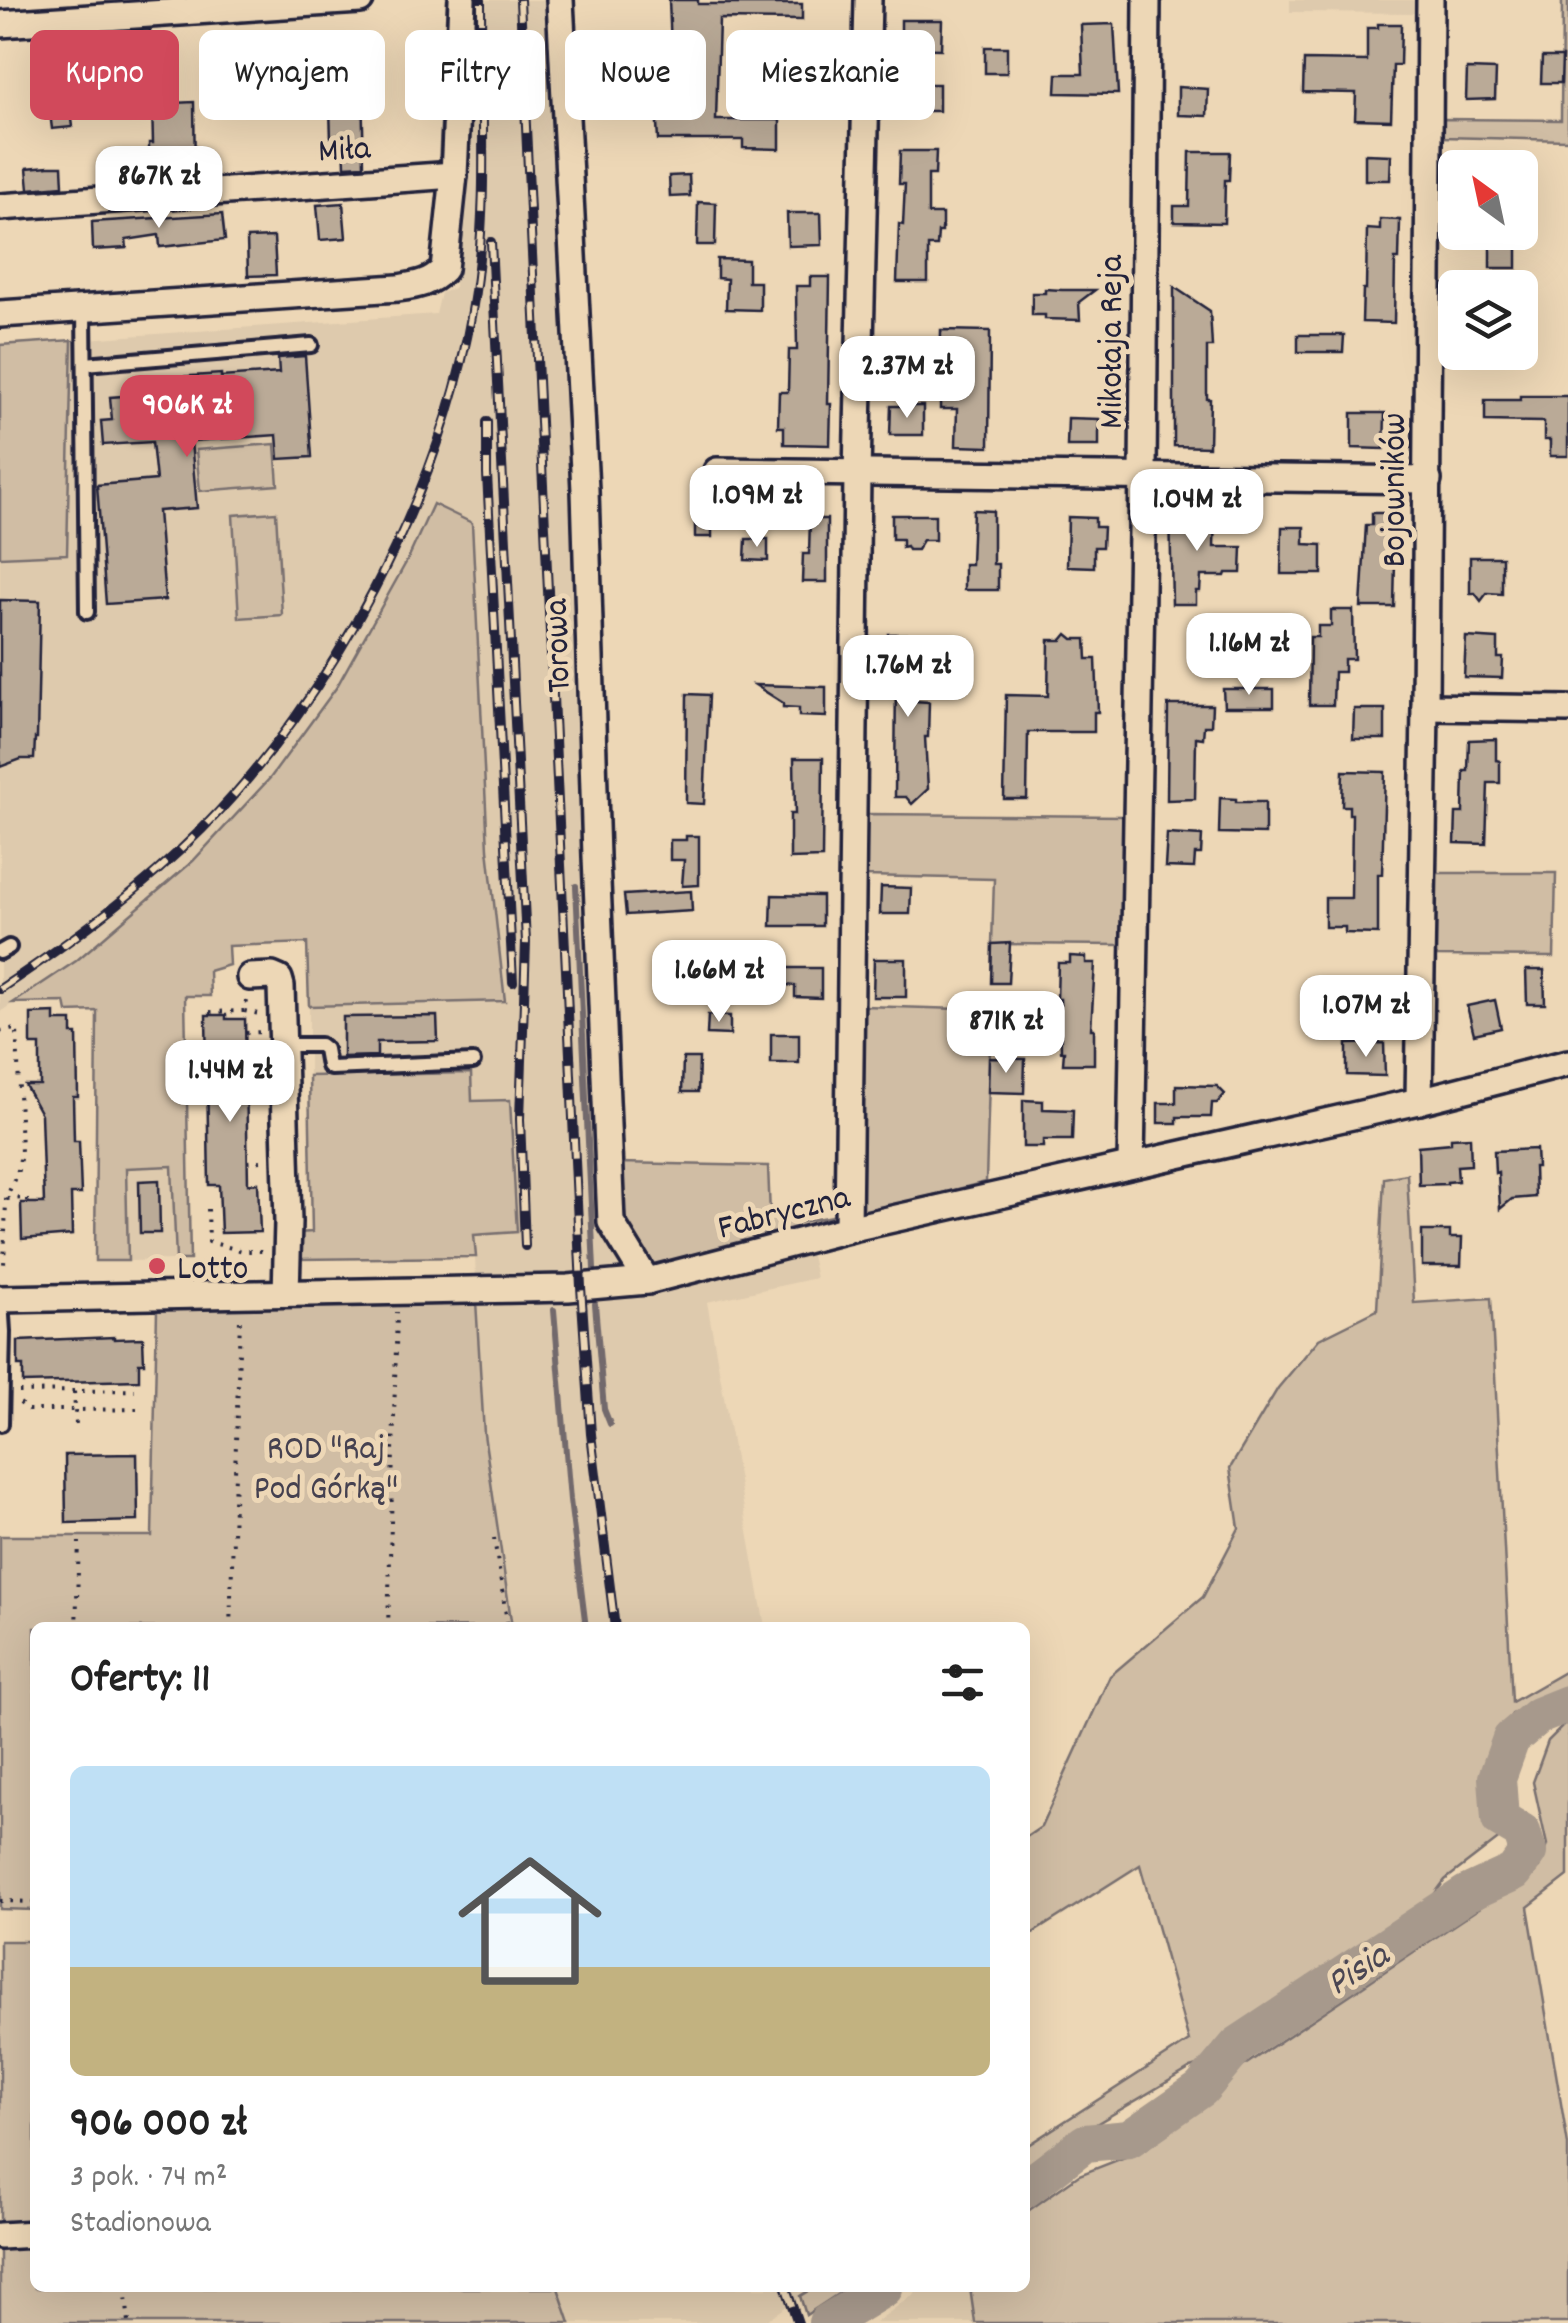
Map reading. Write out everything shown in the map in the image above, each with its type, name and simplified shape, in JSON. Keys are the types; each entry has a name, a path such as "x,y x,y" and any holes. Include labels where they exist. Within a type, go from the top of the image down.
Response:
{"street":[{"path":"0,24 360,0"},
{"path":"0,314 398,288 434,279 444,268 454,175 462,0"},
{"name":"Torowa","path":"560,0 585,490 611,1222 647,1281"},
{"path":"848,1229 857,474 868,0"},
{"name":"Mikołaja Reja","path":"1131,1165 1147,0"},
{"name":"Bojowników","path":"1419,1101 1430,0"},
{"name":"Miła","path":"0,207 454,175"},
{"path":"717,470 1428,480"},
{"path":"1425,707 1568,710"},
{"path":"250,977 279,979 273,1038 288,1222 286,1292"},
{"name":"Fabryczna","path":"1,1299 581,1288 647,1281 848,1229 1419,1101 1568,1063"},
{"path":"0,2236 30,2234"}],"lane":[{"path":"84,308 87,612"},
{"path":"86,364 311,345"},
{"path":"273,1038 320,1045 331,1068 472,1062"},
{"path":"1,1299 1,1424"}],"path":[{"path":"210,1012 244,1011"},
{"path":"0,1031 16,1029 22,1152 6,1199 4,1266"},
{"path":"246,1034 273,1038"},
{"path":"17,1042 27,1042"},
{"path":"19,1091 30,1090"},
{"path":"247,1093 262,1092"},
{"path":"22,1152 34,1151"},
{"path":"248,1162 267,1161"},
{"path":"6,1199 27,1198 26,1203"},
{"path":"208,1209 210,1242 243,1250 274,1250"},
{"path":"388,1622 398,1290"},
{"path":"230,1622 239,1294"},
{"path":"134,1390 16,1392 28,1410 142,1408"},
{"path":"74,1392 76,1424"},
{"path":"494,1538 507,1622"},
{"path":"76,1622 79,1542"},
{"path":"0,1901 30,1902"},
{"path":"125,2292 129,2323"}],"shaded area":[{"path":"471,0 549,0 603,1221 624,1270 476,1279 474,1235 516,1232 510,1100 472,1101 471,1073 309,1076 309,1006 505,1001 488,849 432,504 408,559 336,688 271,777 193,861 76,961 0,1012 0,557 67,554 72,340 436,314 441,293 454,288 467,120 545,120 545,30 470,30"},
{"path":"1290,0 1419,0 1419,13 1290,12"},
{"path":"173,1166 176,1260 128,1261 125,1168"},
{"path":"810,1251 816,1278 707,1302 764,1622 511,1622 484,1434 476,1301 545,1303 648,1293"},
{"path":"559,2292 807,2292 762,2323 570,2323"},
{"path":"917,2292 971,2292 975,2323 875,2323"}],"green space":[{"path":"447,0 453,3 452,30 446,30"},
{"path":"1562,0 1568,0 1568,140 1442,137 1441,119 1561,120"},
{"path":"441,120 448,120 446,163 439,167"},
{"path":"72,340 67,554 0,557 0,345"},
{"path":"275,444 278,485 200,491 196,450"},
{"path":"433,504 472,523 488,849 505,1001 309,1006 307,943 228,946 229,965 209,971 210,996 185,996 190,1260 176,1260 172,1166 126,1168 128,1261 95,1261 97,1011 67,1012 65,1002 13,1003 76,961 193,861 271,777 336,688 408,559"},
{"path":"276,512 282,615 239,618 233,515"},
{"path":"866,814 1124,816 1121,945 992,944 994,879 866,876"},
{"path":"1435,873 1556,873 1554,957 1434,956"},
{"path":"864,1006 991,1010 986,1182 862,1213"},
{"path":"471,1073 472,1101 510,1100 517,1232 474,1235 476,1257 298,1259 297,1233 312,1232 309,1076"},
{"path":"618,1163 768,1166 770,1215 796,1211 800,1222 837,1215 831,1221 653,1267 619,1214"},
{"path":"1407,1174 1414,1303 1491,1298 1512,1702 1568,1670 1568,1692 1512,1714 1490,1750 1487,1824 1501,1837 1445,1880 1427,1904 1352,1950 1230,2038 1205,2064 1191,2068 1030,2163 1030,2144 1189,2041 1140,1865 1030,1935 1030,1835 1041,1827 1110,1676 1203,1597 1239,1528 1230,1468 1278,1388 1319,1339 1377,1310 1384,1178"},
{"name":"ROD \"Raj Pod Górką\"","path":"476,1301 484,1434 511,1622 30,1622 30,1910 0,1909 0,1536 152,1536 157,1310"},
{"path":"1568,1721 1568,1876 1528,1907 1568,2145 1568,2323 975,2323 971,2292 1030,2292 1030,2209 1079,2175 1146,2149 1236,2071 1539,1868 1547,1845 1533,1782 1548,1741"},
{"path":"0,1941 30,1941 30,2221 0,2225"},
{"path":"30,2247 30,2292 559,2292 570,2323 0,2323 0,2250"},
{"path":"806,2292 841,2292 806,2315 800,2296"}],"building":[{"path":"669,0 698,0 698,4 802,4 802,20 719,19 716,120 780,120 780,149 743,148 743,140 658,140 657,120 706,120 706,30 670,30"},
{"path":"901,20 942,20 941,49 935,49 935,30 901,30"},
{"path":"1114,24 1118,94 1056,93 1057,74 1083,74 1081,25"},
{"path":"1378,24 1401,24 1400,65 1393,65 1391,120 1355,119 1356,93 1303,92 1304,60 1367,61 1367,28 1378,28"},
{"path":"985,47 1007,47 1007,73 985,73"},
{"path":"1542,57 1562,57 1561,83 1541,83"},
{"path":"1467,69 1496,70 1495,99 1466,100"},
{"path":"935,84 939,84 939,111 935,111"},
{"path":"1178,87 1208,89 1207,116 1178,115"},
{"path":"194,102 195,173 149,174 152,120 179,120 179,103"},
{"path":"51,120 71,120 72,127 52,129"},
{"path":"330,120 363,120 364,165 345,166 344,140 331,140"},
{"path":"900,151 936,151 935,175 928,175 928,214 942,214 942,232 938,232 937,246 928,246 928,282 897,282 905,184 899,184"},
{"path":"1190,152 1230,152 1224,223 1174,222 1174,206 1189,206"},
{"path":"1365,154 1391,155 1390,180 1365,180"},
{"path":"62,166 63,186 29,189 27,168"},
{"path":"689,175 690,196 670,197 669,176"},
{"path":"698,202 716,203 715,245 697,245"},
{"path":"343,203 346,238 320,240 317,205"},
{"path":"787,213 821,213 822,245 788,246"},
{"path":"222,214 225,240 160,247 159,235 126,240 127,248 93,250 92,222"},
{"path":"1380,219 1400,220 1394,323 1362,322 1367,229 1380,230"},
{"path":"274,237 276,275 248,276 247,238"},
{"path":"1490,250 1517,250 1517,268 1490,268"},
{"path":"717,259 748,260 748,282 760,282 760,310 726,309 727,279 717,278"},
{"path":"810,277 830,277 830,445 784,444 784,427 778,427 779,392 788,392 789,350 797,350 796,286 810,286"},
{"path":"1174,287 1210,311 1209,447 1174,446"},
{"path":"1045,289 1095,290 1079,302 1080,320 1032,315 1032,293 1045,293"},
{"path":"941,330 990,331 989,447 956,446 957,409 940,409"},
{"path":"1298,335 1344,335 1343,352 1298,352"},
{"path":"305,356 312,457 279,459 277,435 191,441 197,508 158,511 165,600 106,604 97,485 156,480 152,442 103,445 101,421 112,420 110,397 178,392 177,377 279,373 278,358"},
{"path":"1520,396 1568,396 1568,456 1550,456 1550,440 1544,440 1544,422 1485,421 1485,400 1520,400"},
{"path":"891,406 923,406 923,435 890,435"},
{"path":"1352,413 1385,413 1384,449 1352,448"},
{"path":"1068,418 1099,419 1099,446 1067,446"},
{"path":"695,489 712,489 712,537 695,537"},
{"path":"973,510 993,511 993,564 998,564 998,590 964,590 964,564 971,564"},
{"path":"1170,510 1215,511 1214,547 1242,547 1241,573 1201,576 1196,604 1172,604"},
{"path":"1372,513 1396,513 1394,607 1361,607 1366,525 1372,525"},
{"path":"892,515 935,515 935,540 923,540 917,550 902,547 902,539 892,539"},
{"path":"1068,517 1095,518 1095,527 1103,527 1102,547 1094,547 1094,567 1067,566"},
{"path":"810,519 827,519 827,582 802,582 803,554 809,554"},
{"path":"1282,527 1304,527 1304,544 1322,545 1322,574 1281,574"},
{"path":"746,539 768,539 768,561 745,560"},
{"path":"1470,557 1502,557 1502,594 1487,593 1481,601 1470,593"},
{"path":"0,600 40,601 34,759 0,767"},
{"path":"1331,610 1353,610 1354,659 1344,659 1344,672 1334,672 1333,705 1309,705 1310,637 1318,637 1318,626 1331,626"},
{"path":"888,634 916,634 915,701 929,702 925,737 928,789 912,804 906,797 895,797 896,670 887,670"},
{"path":"1067,634 1073,639 1086,639 1087,659 1096,659 1098,712 1094,712 1094,732 1028,732 1027,799 1004,799 1006,695 1048,696 1049,640 1062,640"},
{"path":"1466,637 1498,639 1498,658 1503,658 1502,678 1464,677"},
{"path":"755,685 826,687 826,717 799,716 799,708 783,707 783,703"},
{"path":"1223,689 1274,689 1274,707 1224,707"},
{"path":"687,694 709,695 704,804 686,803"},
{"path":"1168,705 1212,705 1211,726 1204,726 1203,738 1196,737 1195,799 1167,800"},
{"path":"1354,709 1385,709 1385,739 1353,739"},
{"path":"1496,739 1500,783 1488,783 1486,844 1455,843 1456,813 1463,813 1469,740"},
{"path":"794,758 823,758 822,858 790,859 790,814 795,814"},
{"path":"1343,771 1385,772 1378,934 1345,933 1345,927 1325,927 1325,898 1351,898 1352,814 1349,806 1342,806"},
{"path":"1220,798 1265,802 1265,834 1219,833"},
{"path":"1167,834 1202,836 1201,854 1195,854 1194,868 1165,867"},
{"path":"686,836 699,836 699,885 682,886 684,860 670,860 670,840 686,840"},
{"path":"881,887 911,888 910,914 880,914"},
{"path":"691,891 692,911 626,915 624,895"},
{"path":"772,895 822,896 822,926 771,926"},
{"path":"1010,943 1008,983 991,983 992,944"},
{"path":"671,946 703,946 702,988 670,988"},
{"path":"1070,956 1086,957 1086,963 1095,963 1091,1029 1094,1064 1063,1064 1058,963 1070,963"},
{"path":"874,959 906,959 906,997 873,997"},
{"path":"786,968 821,968 821,998 795,997 795,986 786,985"},
{"path":"1526,970 1544,970 1545,1004 1527,1004"},
{"path":"1495,1000 1501,1028 1474,1034 1467,1006"},
{"path":"55,1013 55,1021 72,1021 72,1034 77,1034 74,1141 79,1141 81,1194 71,1194 72,1235 22,1239 21,1203 44,1203 41,1114 25,1085 40,1085 40,1045 31,1045 31,1014"},
{"path":"206,1015 245,1019 248,1184 258,1183 260,1232 221,1233 219,1185 209,1185"},
{"path":"708,1015 730,1016 730,1035 707,1034"},
{"path":"437,1016 438,1041 377,1042 377,1056 343,1057 343,1017"},
{"path":"771,1034 799,1034 799,1063 771,1063"},
{"path":"1384,1043 1385,1076 1347,1075 1347,1044"},
{"path":"683,1058 699,1058 698,1092 682,1092"},
{"path":"989,1058 1025,1059 1024,1093 988,1092"},
{"path":"1176,1085 1217,1086 1225,1094 1212,1103 1211,1117 1177,1117 1177,1123 1158,1123 1158,1103 1176,1103"},
{"path":"1023,1100 1043,1101 1043,1109 1073,1110 1072,1140 1043,1140 1043,1147 1023,1147"},
{"path":"1470,1137 1471,1165 1457,1166 1458,1181 1419,1185 1418,1146"},
{"path":"1536,1149 1535,1197 1512,1199 1500,1209 1494,1151"},
{"path":"159,1180 160,1233 140,1233 139,1181"},
{"path":"1422,1231 1450,1231 1450,1238 1462,1238 1461,1266 1422,1266"},
{"path":"143,1338 144,1363 139,1363 139,1380 23,1383 18,1341"},
{"path":"137,1454 138,1521 66,1523 65,1455"}],"waterway":[{"path":"576,886 594,1269"},
{"path":"595,1304 604,1409 610,1424"},
{"path":"554,1310 570,1500 585,1622"},
{"name":"Pisia","path":"1030,2185 1085,2143 1129,2139 1201,2089 1238,2045 1466,1894 1514,1872 1528,1852 1522,1832 1500,1819 1497,1778 1511,1739 1538,1716 1568,1704"},
{"name":"Pisia","path":"827,2323 877,2292"}],"railway":[{"path":"0,989 105,914 202,829 250,777 295,718 374,589 435,450 457,380 472,311 483,194 481,0"},
{"path":"520,0 581,1287 591,1434 614,1622"},
{"path":"491,242 526,942 520,1119 525,1246"},
{"path":"487,422 513,982"},
{"path":"787,2292 798,2323"}],"place":[{"name":"Lotto","path":"157,1266"}]}
